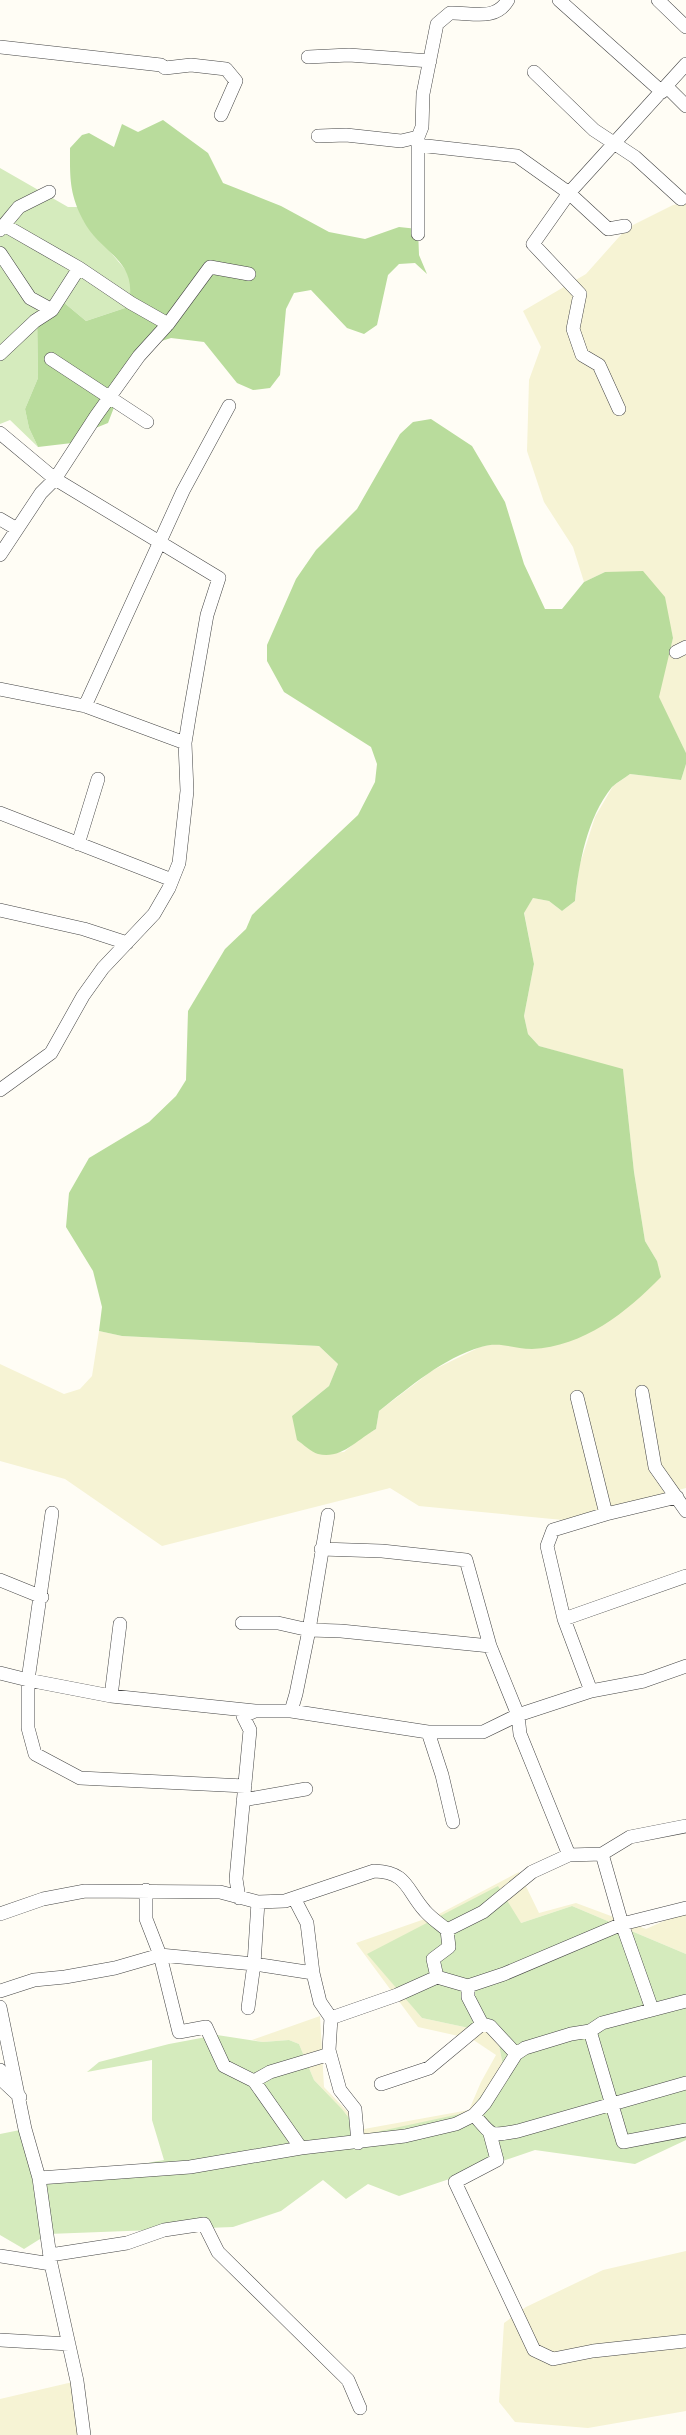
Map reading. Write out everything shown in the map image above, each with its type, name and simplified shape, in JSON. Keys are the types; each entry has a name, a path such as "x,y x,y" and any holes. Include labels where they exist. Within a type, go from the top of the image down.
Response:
{"street":[{"path":"418,234 418,141 422,127 423,94 437,24 443,17 450,13 485,15 494,13 501,9 508,0"},
{"path":"559,0 686,106"},
{"path":"658,0 686,27"},
{"path":"0,47 95,56 161,65 165,68 191,65 226,69 236,81 221,115"},
{"path":"308,57 349,55 430,61"},
{"path":"619,409 599,365 582,355 573,329 580,294 533,244 569,193 686,64"},
{"path":"534,72 594,130 635,157 681,198"},
{"path":"318,136 346,135 401,141 418,141 517,156 569,193 608,229 625,226"},
{"path":"49,192 19,207 2,227 80,268 132,303 168,324"},
{"path":"0,253 30,298 52,310"},
{"path":"0,354 35,322 52,310 80,268"},
{"path":"0,555 41,493 55,478 96,416 139,356 168,324 210,268 249,274"},
{"path":"51,359 147,422"},
{"path":"85,706 183,491 229,406"},
{"path":"0,433 55,478 219,578 207,615 185,743 186,790 179,863 172,880 154,914 99,973 51,1053 0,1090"},
{"path":"0,519 17,530"},
{"path":"0,689 85,706 185,743"},
{"path":"78,844 98,779"},
{"path":"0,814 172,880"},
{"path":"0,910 84,929 127,944"},
{"path":"642,1392 655,1467 686,1511"},
{"path":"577,1397 606,1514"},
{"path":"591,1691 564,1619 547,1546 553,1530 606,1514 677,1497"},
{"path":"52,1513 42,1597 28,1680 28,1728 35,1754 80,1778 245,1786"},
{"path":"291,1711 309,1630 321,1549 328,1515"},
{"path":"321,1549 382,1551 466,1560 490,1646 518,1715 520,1734 569,1855"},
{"path":"564,1619 686,1576"},
{"path":"0,1580 42,1597"},
{"path":"242,1623 278,1623 309,1630 341,1631 490,1646"},
{"path":"112,1696 120,1624"},
{"path":"0,1672 28,1680 112,1696 255,1711 291,1711 428,1732 483,1732 518,1715 591,1691 644,1681 686,1666"},
{"path":"239,1898 236,1879 250,1730 243,1716 255,1711"},
{"path":"428,1732 442,1775 453,1822"},
{"path":"243,1800 306,1789"},
{"path":"447,1930 483,1912 532,1872 569,1855 602,1854 630,1837 686,1826"},
{"path":"602,1854 622,1924 652,2009"},
{"path":"0,1914 44,1899 85,1891 146,1890 196,1893 220,1892 258,1902 285,1901 374,1871 388,1872 399,1876 425,1912 447,1930 449,1947 433,1959 437,1977"},
{"path":"220,1892 236,1879"},
{"path":"146,1890 146,1919 160,1955 179,2032 206,2027 224,2066 254,2082 301,2148"},
{"path":"294,1898 307,1923 313,1973 320,2002 331,2018 330,2054 340,2090 355,2109 358,2143"},
{"path":"248,2008 254,1964 258,1902"},
{"path":"331,2018 408,1991 437,1977 468,1986 504,1974 622,1924 686,1908"},
{"path":"0,1990 34,1980 65,1977 115,1968 160,1955 254,1964 313,1973"},
{"path":"468,1986 468,1997 482,2024 490,2026 516,2054"},
{"path":"39,2178 190,2167 301,2148 358,2143 456,2124 474,2115 485,2103 516,2054 525,2048 548,2040 590,2031 602,2023 686,2001"},
{"path":"0,2007 20,2097 25,2129 39,2178 51,2259 69,2344 84,2435"},
{"path":"381,2084 429,2068 482,2024"},
{"path":"590,2031 623,2142 686,2130"},
{"path":"254,2082 270,2072 330,2054"},
{"path":"0,2070 5,2083 20,2097"},
{"path":"490,2134 518,2131 613,2106 686,2084"},
{"path":"474,2115 490,2134 497,2160 455,2182 534,2350 552,2359 593,2351 686,2341"},
{"path":"0,2256 51,2259 127,2243 164,2230 204,2224 218,2252 348,2380 360,2408"},
{"path":"0,2340 69,2344"}],"shaded area":[{"path":"686,203 686,753 658,697 673,638 671,629 605,572 584,582 573,547 544,502 527,451 529,380 541,347 523,311 586,274 627,228 673,205"},
{"path":"686,764 686,1488 563,1520 419,1506 390,1488 162,1546 65,1479 0,1461 0,1364 64,1394 80,1389 92,1376 99,1331 122,1336 319,1346 338,1364 329,1386 292,1416 318,1454 344,1452 363,1436 376,1429 379,1411 433,1370 480,1347 497,1343 532,1349 657,1261 645,1241 634,1172 623,1070 539,1046 528,1034 524,1016 534,964 524,912 533,898 549,901 562,911 575,901 579,867 595,817 613,786 630,774 681,780"},
{"path":"519,1872 539,1913 576,1903 646,1929 686,1911 686,1954 572,1906 521,1923 368,1954 422,2018 497,2034 503,2066 469,2112 391,2130 362,2135 342,2109 314,2080 299,2044 289,2040 263,2042 252,2040 320,2016 324,2087 364,2129 469,2110 481,2082 496,2055 472,2039 418,2027 356,1943 439,1914"},
{"path":"686,2251 686,2411 588,2428 515,2422 499,2402 504,2323 526,2307 603,2270"},
{"path":"77,2381 84,2435 0,2435 0,2399"}],"green space":[{"path":"163,120 208,153 223,183 281,206 329,232 365,239 399,227 418,229 419,255 427,274 415,263 399,264 388,275 377,325 364,334 347,328 311,290 294,293 286,309 280,375 270,388 253,390 237,383 204,342 171,338 155,343 131,363 108,423 93,429 72,443 38,447 29,428 25,409 38,378 37,313 62,301 86,321 128,307 130,291 129,278 124,268 91,232 78,210 71,185 70,148 82,135 89,133 114,147 122,124 138,132"},
{"path":"0,168 68,207 78,207 84,221 129,274 132,291 128,307 86,321 62,301 37,313 38,378 25,409 29,428 38,447 10,420 0,424"},
{"path":"431,419 472,446 505,502 524,564 545,609 562,609 584,582 605,572 643,571 665,597 673,638 659,697 686,753 686,764 681,780 630,774 614,785 603,799 590,827 582,856 575,901 562,911 549,901 533,898 524,913 534,964 524,1016 528,1034 539,1046 623,1069 634,1172 645,1241 657,1261 661,1277 619,1315 586,1335 569,1342 551,1347 532,1349 488,1345 453,1358 427,1374 379,1411 376,1429 349,1448 334,1454 326,1455 315,1453 297,1440 292,1416 329,1386 338,1364 319,1346 122,1336 99,1331 102,1307 93,1271 66,1227 69,1193 89,1158 149,1122 176,1096 186,1080 188,1011 225,949 246,929 252,915 358,815 375,782 377,764 371,747 284,692 267,661 267,645 296,579 316,550 357,509 400,434 413,422"},
{"path":"498,1886 521,1923 572,1906 686,1954 686,2140 635,2164 535,2150 399,2196 368,2184 346,2199 323,2180 281,2211 233,2227 48,2234 24,2249 0,2235 0,2134 25,2129 39,2178 68,2177 164,2160 152,2120 152,2060 87,2072 99,2062 169,2044 217,2035 263,2042 289,2040 299,2044 314,2080 342,2109 362,2135 469,2112 503,2066 497,2034 422,2018 367,1954"}]}
